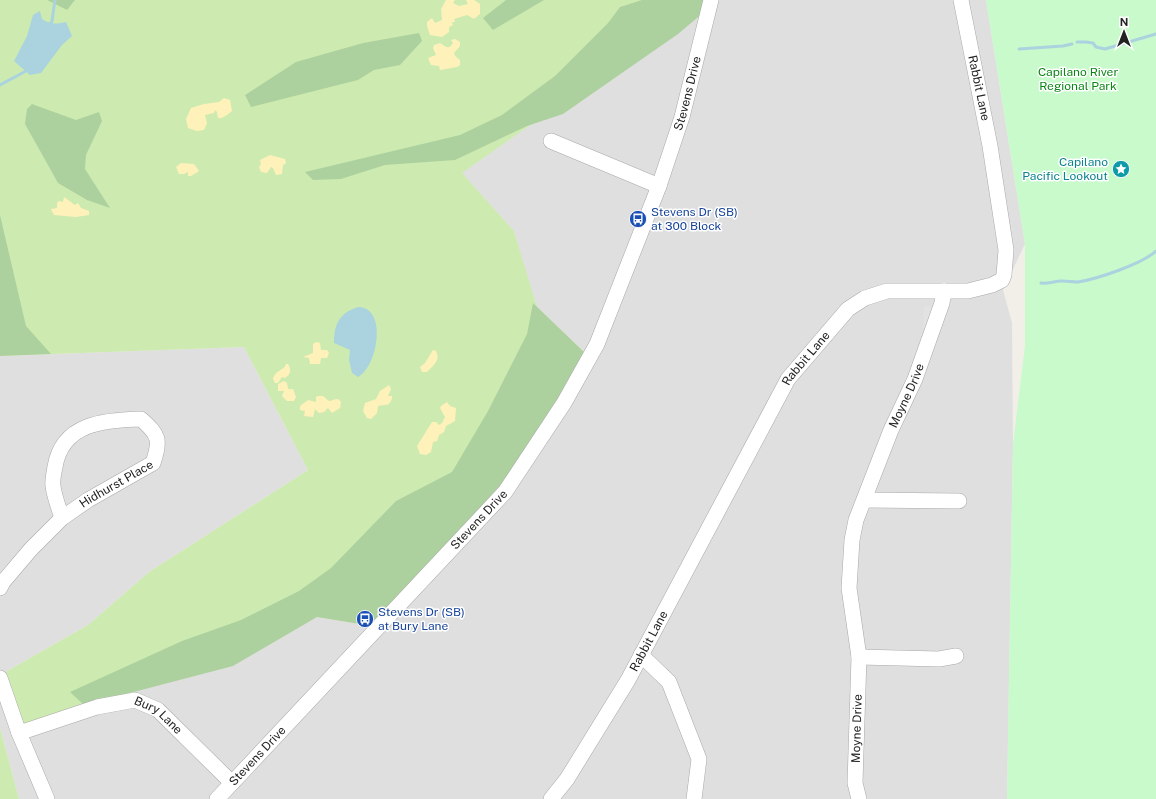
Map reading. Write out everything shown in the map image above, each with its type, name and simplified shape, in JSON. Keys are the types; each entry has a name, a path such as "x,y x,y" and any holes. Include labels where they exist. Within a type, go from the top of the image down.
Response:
{"street":[{"name":"Stevens Drive","path":"217,799 505,492 564,403 598,344 659,186 682,117 711,0"},
{"name":"Rabbit Lane","path":"551,799 567,779 628,680 788,379 848,309 865,298 887,291 968,291 992,285 1002,280 1006,264 1006,250 990,146 961,0"},
{"path":"551,141 659,186"},
{"name":"Moyne Drive","path":"858,799 855,783 859,657 850,604 849,567 856,520 891,430 915,379 942,303 944,291"},
{"name":"Hidhurst Place","path":"0,588 3,582 31,549 62,518 88,500 153,463 159,447 156,433 141,419 113,420 84,427 66,441 57,455 53,485 62,518"},
{"path":"864,500 959,501"},
{"path":"641,655 669,682 699,758 694,799"},
{"path":"859,657 939,659 956,656"},
{"path":"0,678 19,733 47,799"},
{"name":"Bury Lane","path":"19,733 97,707 135,700 158,710 232,783"}],"shaded area":[{"path":"694,0 986,0 1025,244 1003,290 1012,323 1013,445 1007,799 19,799 0,728 0,681 317,617 372,626 536,307 514,231 461,173"},
{"path":"924,306 933,307 930,329 923,328"},
{"path":"244,347 308,470 149,572 88,625 0,675 0,356"}],"green space":[{"path":"0,0 694,0 691,12 462,173 514,231 537,307 586,354 372,626 317,617 22,728 0,675 88,625 149,572 308,470 244,347 0,356"},
{"path":"47,0 75,0 67,10"},
{"path":"506,0 544,0 493,30 483,18"},
{"path":"642,0 706,0 703,13 678,34 563,114 527,126 455,160 385,165 341,179 313,180 305,172 460,135 502,115 555,76 608,23 620,7"},
{"name":"Capilano River Regional Park","path":"986,0 1156,0 1156,799 1007,799 1013,445 1025,345 1025,244"},
{"path":"419,33 422,41 400,65 374,70 358,80 251,107 245,95 296,62 363,43"},
{"path":"32,104 76,120 99,112 102,121 86,155 85,169 110,208 87,200 58,183 25,124 27,109"},
{"path":"0,215 26,326 51,354 0,356"},
{"path":"533,303 586,354 506,479 372,626 317,617 233,666 84,705 70,692 182,641 241,620 299,591 331,568 396,501 452,472 488,411 527,334"},
{"path":"0,728 19,799 0,799"}],"sand":[{"path":"446,0 455,0 453,3 459,6 468,4 466,0 474,0 480,4 480,14 474,19 467,15 454,19 455,22 452,22 453,25 449,27 449,32 442,37 430,35 427,22 432,18 435,23 442,20 441,9"},
{"path":"455,39 460,42 460,46 454,53 460,60 460,65 457,67 440,70 439,66 431,65 428,58 436,55 433,48 434,45 440,43 446,47 450,47 453,43 451,40"},
{"path":"224,98 230,100 232,111 222,118 218,118 215,110 214,113 205,115 207,123 204,130 197,131 188,128 186,119 191,108 219,102"},
{"path":"270,155 285,159 286,163 283,165 282,174 276,175 271,167 267,173 261,172 259,167 261,164 260,160"},
{"path":"181,163 194,164 199,171 191,176 188,176 188,172 179,174 176,167"},
{"path":"64,197 75,205 78,203 81,208 89,211 89,215 76,217 54,215 51,209 57,208 57,203 59,201 63,202"},
{"path":"316,342 320,343 321,350 327,350 329,353 327,358 321,358 320,364 310,364 309,358 303,357 313,353 313,344"},
{"path":"433,350 436,351 438,357 437,360 427,372 422,372 420,367 425,363"},
{"path":"286,364 288,364 290,368 289,374 285,378 282,377 278,383 275,383 273,379 274,376 284,368"},
{"path":"284,381 287,383 288,389 293,389 296,397 294,401 287,401 282,396 284,391 278,391 278,384"},
{"path":"389,385 391,389 388,396 392,396 390,403 387,405 378,406 377,413 371,419 367,418 363,411 365,403 376,399 380,391"},
{"path":"323,396 329,401 338,399 341,402 340,408 332,413 328,408 324,412 319,413 315,409 313,417 304,416 305,411 300,410 300,406 308,400 316,402 316,397"},
{"path":"447,402 450,406 456,408 455,421 446,426 444,432 439,435 437,441 433,442 431,452 426,455 420,454 417,446 432,422 436,422 439,425 442,423 445,417 440,408"}],"water":[{"path":"40,11 42,19 48,22 57,24 66,22 72,36 62,45 41,73 30,75 14,61 27,36 33,15"},
{"path":"358,307 367,310 373,317 377,338 371,362 365,371 358,377 352,373 349,360 350,350 334,343 334,336 337,324 342,316"}],"waterway":[{"path":"49,27 52,21 55,0"},
{"path":"1077,42 1093,43 1096,47 1105,49 1156,34"},
{"path":"1019,49 1072,44"},
{"path":"0,85 28,70"},
{"path":"1041,283 1062,281 1078,282 1096,278 1130,266 1156,251"}],"place":[{"name":"Capilano Pacific Lookout","path":"1121,169"},
{"name":"Stevens Dr (SB) at 300 Block","path":"638,219"},
{"name":"Stevens Dr (SB) at Bury Lane","path":"365,619"}]}
